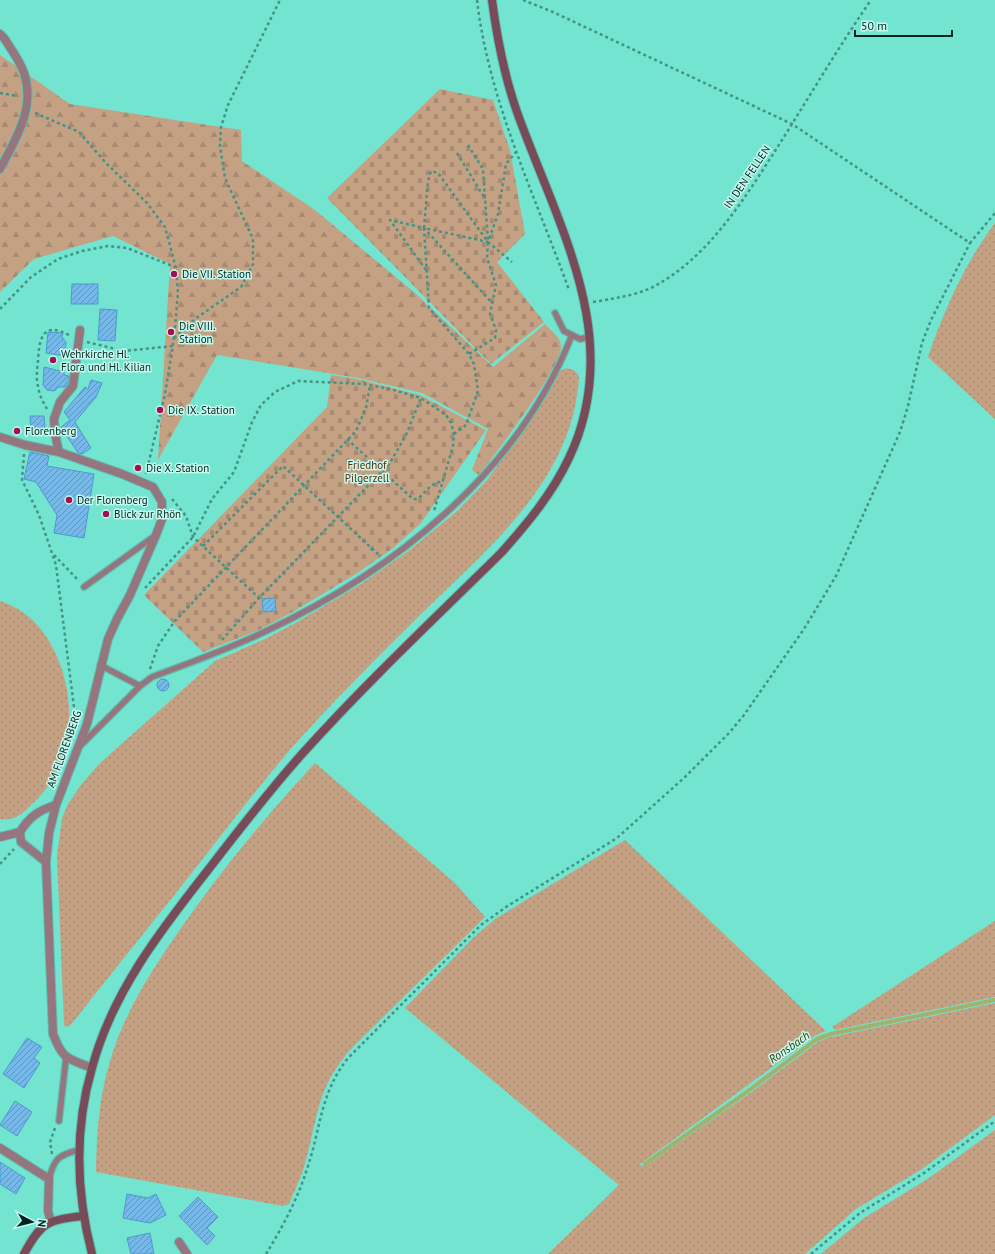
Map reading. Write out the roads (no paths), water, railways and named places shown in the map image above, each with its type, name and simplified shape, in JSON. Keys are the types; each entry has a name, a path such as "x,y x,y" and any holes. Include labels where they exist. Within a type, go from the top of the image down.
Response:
{"street":[{"path":"92,1254 83,1216 78,1169 86,1094 92,1068 106,1026 117,1002 144,956 245,822 323,731 501,553 550,492 570,457 585,408 591,370 590,336 586,303 569,245 510,91 499,47 492,0"},
{"path":"0,34 4,38 24,74 27,97 27,107 22,127 0,169"},
{"path":"0,437 25,445 59,452 54,434 54,419 60,402 73,386 80,330"},
{"name":"AM FLORENBERG","path":"59,452 153,487 162,502 162,518 156,535 130,595 117,619 100,665 87,724 56,805 49,833 46,862 53,1034 59,1050 66,1058"},
{"path":"46,862 21,842 20,832 28,819 43,809 56,805"},
{"path":"0,837 20,832"},
{"path":"66,1058 92,1068"},
{"path":"0,1148 49,1179 48,1211 51,1222"},
{"path":"24,1254 37,1231 51,1222 64,1218 83,1216"},
{"path":"179,1242 187,1254"}],"lane":[{"path":"554,313 564,331 580,339 590,336"},
{"path":"79,747 140,686 150,679 261,634 296,616 387,562 455,506 484,477 503,452 542,394 572,335"},
{"path":"84,587 156,535"},
{"path":"100,665 140,686"},
{"path":"59,1121 66,1058"},
{"path":"49,1179 52,1165 56,1160 65,1153 79,1150"}],"waterway":[{"name":"Ronsbach","path":"645,1164 744,1094 817,1039 831,1034 995,1000"}],"place":[{"name":"Die VII. Station","path":"174,274"},
{"name":"Die VIII. Station","path":"171,332"},
{"name":"Wehrkirche Hl. Flora und Hl. Kilian","path":"53,360"},
{"name":"Die IX. Station","path":"160,410"},
{"name":"Florenberg","path":"17,431"},
{"name":"Die X. Station","path":"138,468"},
{"name":"Der Florenberg","path":"69,500"},
{"name":"Blick zur Rhön","path":"106,514"}],"park label":[{"name":"Friedhof Pilgerzell","path":"367,471"}]}
